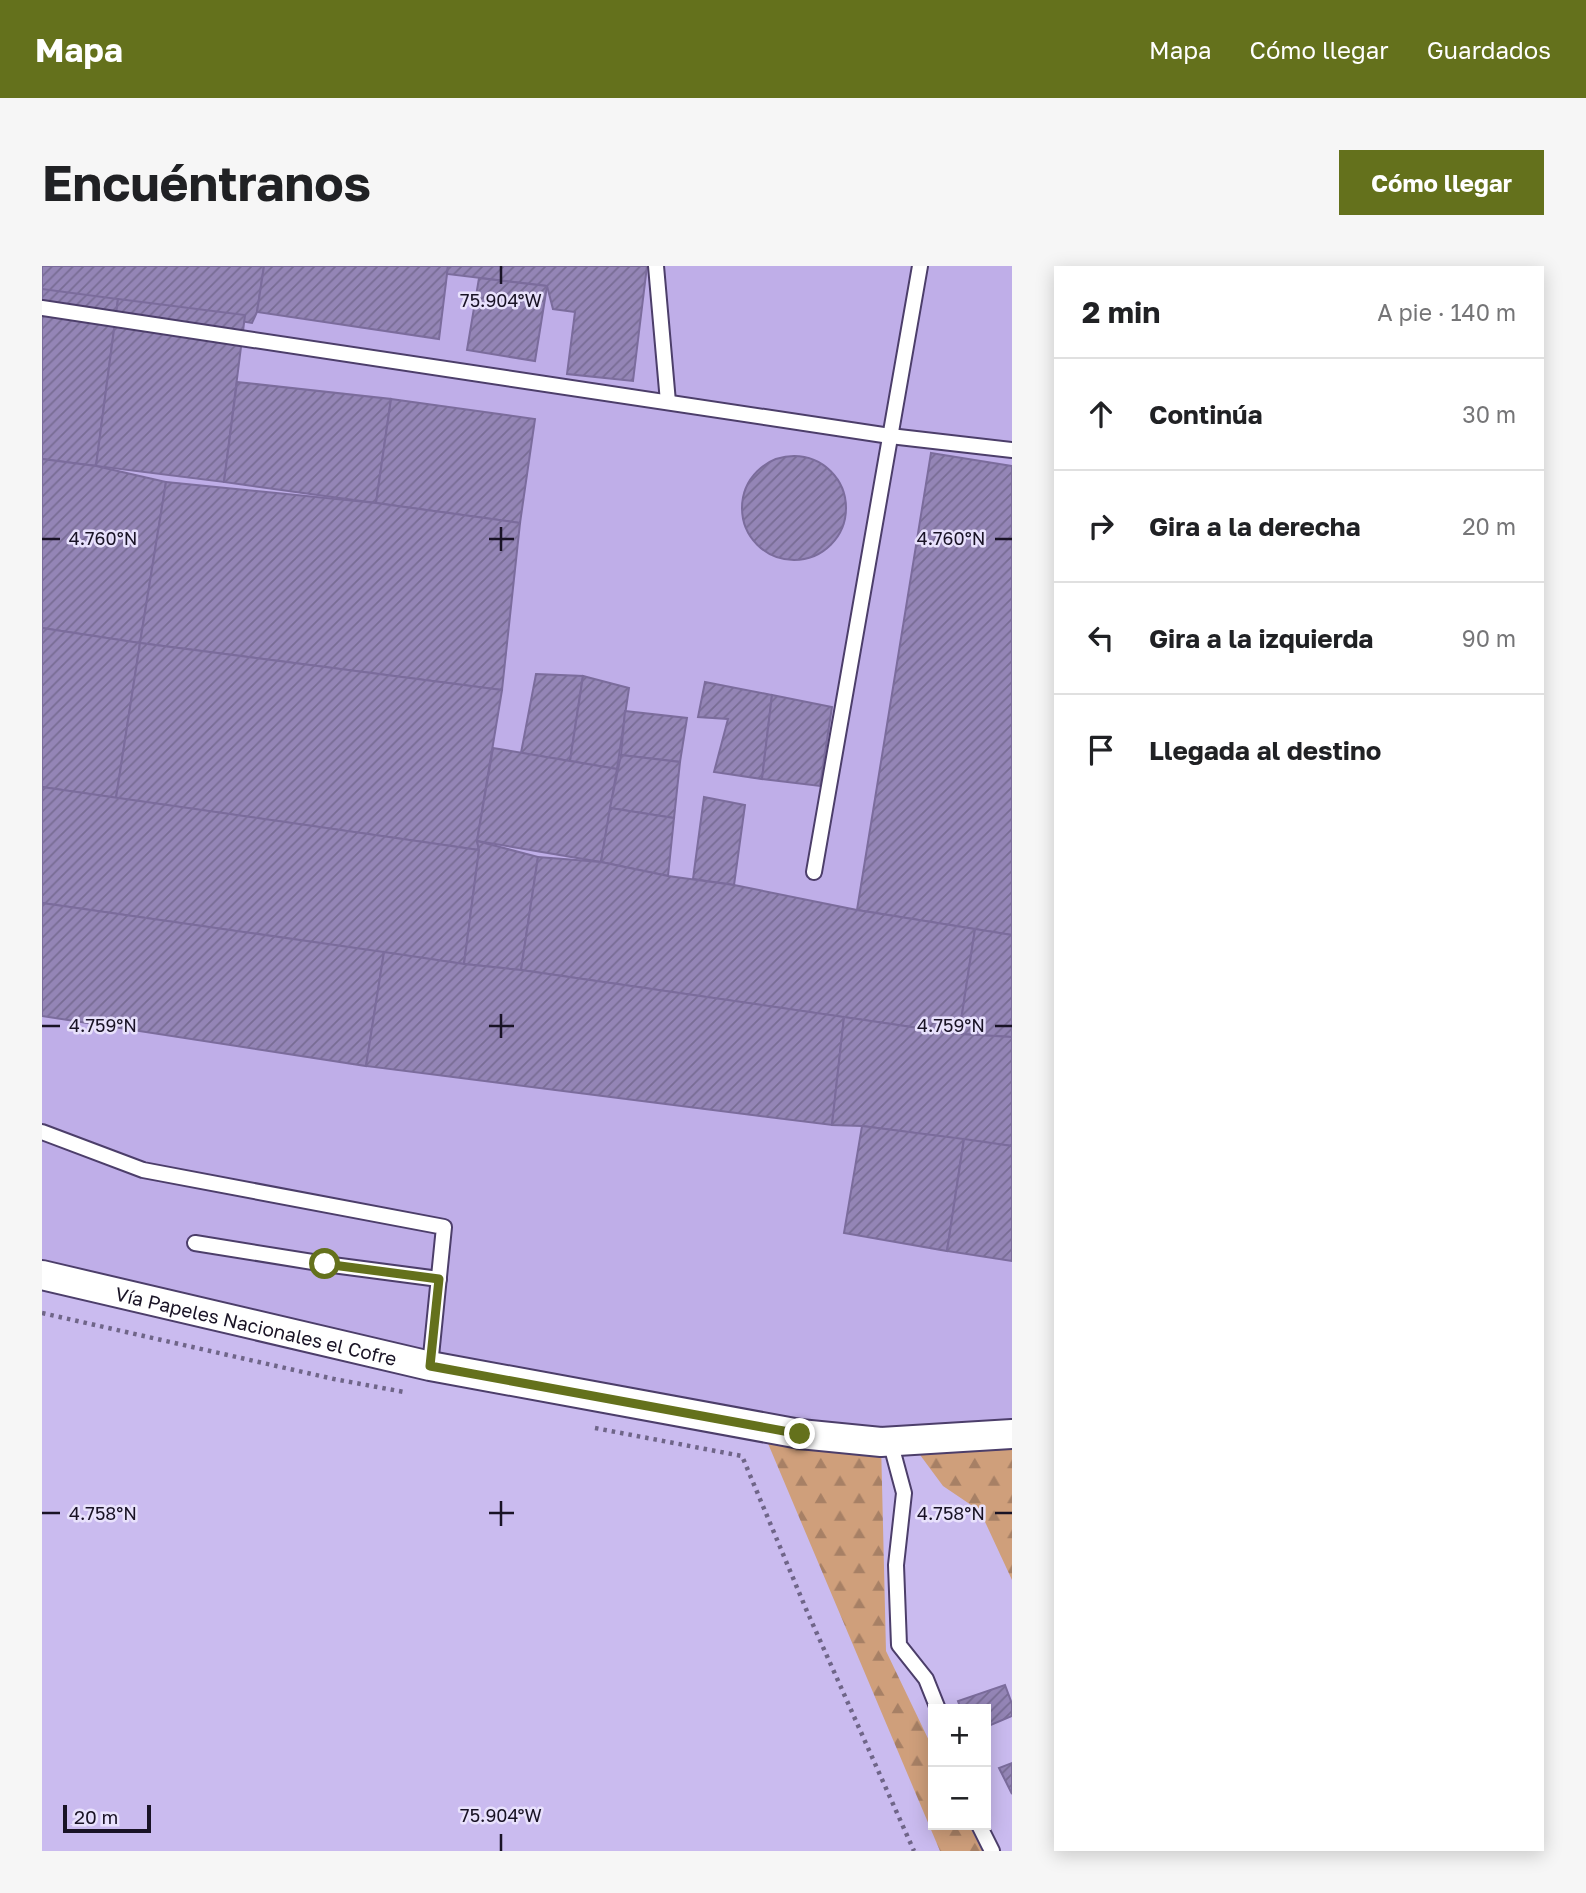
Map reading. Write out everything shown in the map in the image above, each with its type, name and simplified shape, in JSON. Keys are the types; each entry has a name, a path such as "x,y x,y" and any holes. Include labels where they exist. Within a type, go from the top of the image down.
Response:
{"street":[{"name":"Vía Papeles Nacionales el Cofre","path":"42,1275 430,1366 800,1434 890,1441 1012,1434"}],"lane":[{"path":"656,266 668,402"},
{"path":"814,872 920,266"},
{"path":"42,308 890,436 1012,450"},
{"path":"42,1132 143,1170 444,1227 430,1366"},
{"path":"195,1243 439,1279"},
{"path":"890,1441 904,1493 896,1565 899,1645 926,1679 936,1704"},
{"path":"982,1830 992,1851"}],"path":[{"path":"42,1313 334,1379 416,1394"},
{"path":"593,1428 742,1456 806,1609 914,1851"}],"shaded area":[{"path":"42,266 1012,266 1012,1434 881,1442 42,1275"}],"green space":[{"path":"761,1427 881,1442 886,1651 928,1739 928,1823"},
{"path":"1012,1434 1012,1580 980,1511 943,1486 909,1440"},
{"path":"931,1830 972,1830 982,1851 940,1851"}],"building":[{"path":"42,266 264,266 257,312 252,323 42,290"},
{"path":"264,266 448,266 439,339 257,312"},
{"path":"448,266 647,266 633,381 567,374 575,312 553,309 547,286 447,274"},
{"path":"479,278 547,286 535,361 467,350"},
{"path":"42,289 118,299 96,466 42,459"},
{"path":"118,299 245,315 224,482 96,466"},
{"path":"237,382 391,399 376,503 224,482"},
{"path":"391,399 535,419 520,523 376,503"},
{"path":"931,453 1012,466 1012,935 857,910"},
{"path":"794,456 814,460 831,471 842,488 846,508 842,528 831,545 814,556 794,560 774,556 757,545 746,528 742,508 746,488 757,471 774,460"},
{"path":"42,459 96,466 166,482 140,643 42,628"},
{"path":"166,482 376,503 520,523 502,690 140,643"},
{"path":"42,628 140,643 116,798 42,787"},
{"path":"140,643 502,690 477,841 479,850 116,798"},
{"path":"536,674 583,676 570,761 521,753"},
{"path":"583,676 629,688 617,769 570,761"},
{"path":"705,682 772,695 762,779 714,772 728,719 698,717"},
{"path":"772,695 832,707 820,786 762,779"},
{"path":"625,711 687,718 680,762 621,755"},
{"path":"493,748 617,769 601,862 477,841"},
{"path":"621,755 680,762 674,818 610,808"},
{"path":"42,787 479,850 464,964 42,903"},
{"path":"704,797 745,805 734,885 693,879"},
{"path":"610,808 674,818 668,876 601,862"},
{"path":"477,841 538,857 521,970 464,964 479,850"},
{"path":"538,857 601,862 857,910 975,929 959,1034 521,970"},
{"path":"42,903 384,952 366,1066 42,1016"},
{"path":"975,929 1012,935 1012,1037 959,1034"},
{"path":"384,952 844,1017 832,1125 366,1066"},
{"path":"844,1017 959,1034 1012,1037 1012,1146 862,1126 832,1125"},
{"path":"862,1126 964,1139 947,1251 844,1233"},
{"path":"964,1139 1012,1146 1012,1261 947,1251"},
{"path":"1005,1685 1012,1704 1012,1716 991,1725 991,1704 959,1704 958,1701"},
{"path":"1012,1763 1012,1794 999,1768"}],"route":[{"path":"325,1264 439,1279 430,1366 800,1434"}]}
